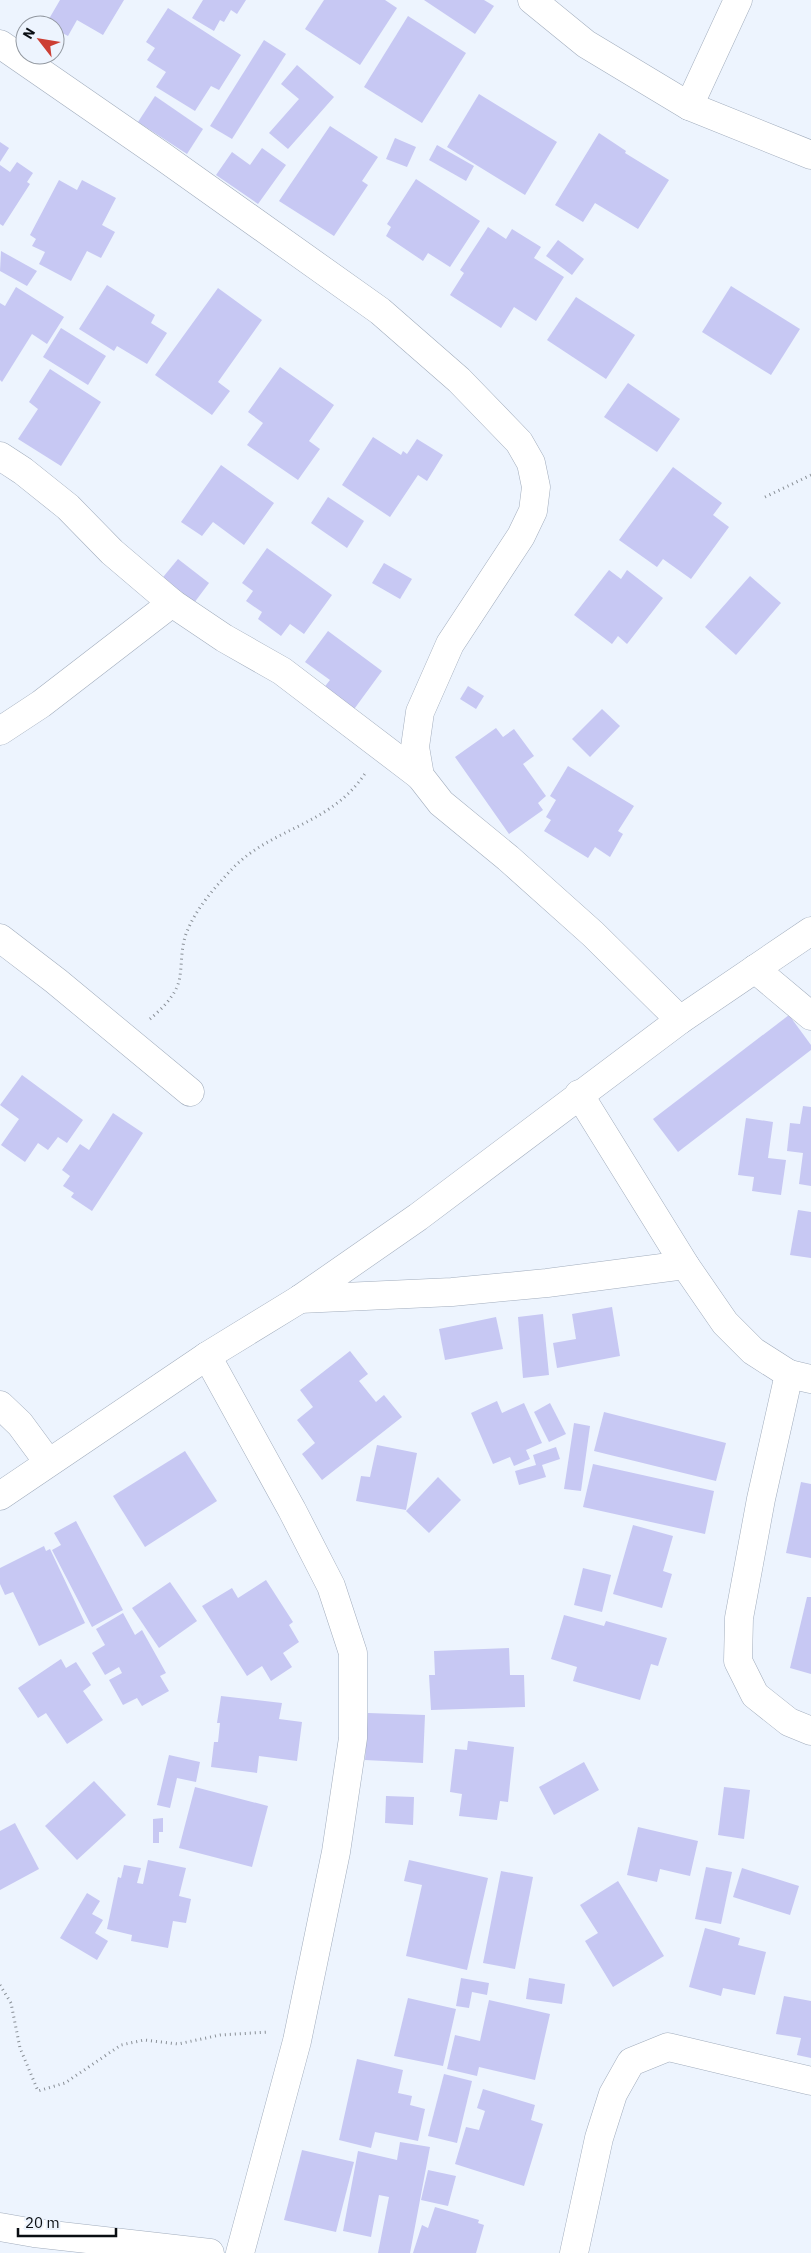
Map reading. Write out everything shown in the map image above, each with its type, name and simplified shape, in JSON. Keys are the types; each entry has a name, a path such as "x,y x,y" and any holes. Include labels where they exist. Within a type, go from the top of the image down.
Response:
{"street":[{"path":"532,0 586,44 689,106 811,155"},
{"path":"689,106 738,0"},
{"path":"0,44 170,161 380,311 459,380 519,442 531,463 536,487 533,511 521,536 450,644 420,712 415,746 420,776"},
{"path":"0,456 23,471 68,507 112,552 172,603 224,638 282,671 420,776 441,803 508,858 593,934 680,1020"},
{"path":"0,731 48,698 172,603"},
{"path":"0,1496 207,1356 300,1299 418,1217 579,1094 680,1020 811,930"},
{"path":"0,938 127,1039 190,1092"},
{"path":"755,969 811,1016"},
{"path":"579,1094 685,1265 725,1323 753,1351 800,1377 761,1499 739,1618 738,1661 755,1695 789,1722 811,1731"},
{"path":"300,1299 452,1292 547,1283 685,1265"},
{"path":"207,1356 292,1510 331,1586 353,1653 353,1738 336,1852 297,2041 240,2253"},
{"path":"0,1405 20,1424 48,1462"},
{"path":"574,2253 598,2138 613,2094 631,2062 668,2047 811,2081"},
{"path":"0,2227 34,2233 210,2253"}],"path":[{"path":"765,497 811,475"},
{"path":"127,1039 160,1010 172,996 180,978 186,935 196,914 232,869 250,852 311,822 339,803 350,793 365,774 381,746"},
{"path":"0,1985 11,2003 20,2048 38,2091 65,2083 121,2045 144,2040 178,2044 227,2034 275,2032"}],"building":[{"path":"60,0 124,0 103,35 77,20 68,36 65,34 65,15 51,15"},
{"path":"203,0 246,0 237,14 231,10 224,22 220,20 214,31 192,18"},
{"path":"324,0 385,0 397,8 360,65 305,29"},
{"path":"424,0 484,0 494,6 475,34"},
{"path":"168,8 241,55 219,90 211,86 195,111 156,87 166,72 147,60 155,48 146,42"},
{"path":"408,16 466,53 422,123 364,87"},
{"path":"264,40 286,54 232,139 210,126"},
{"path":"297,65 334,97 288,149 269,133 299,99 281,84"},
{"path":"479,94 557,142 525,195 447,147"},
{"path":"155,96 203,129 187,154 138,122"},
{"path":"330,126 378,157 362,181 368,185 334,236 279,201"},
{"path":"599,133 626,151 625,153 669,180 638,229 595,203 583,222 555,205"},
{"path":"395,138 416,147 407,167 386,159"},
{"path":"0,142 9,148 0,162"},
{"path":"437,145 474,166 466,181 429,160"},
{"path":"262,148 286,165 258,204 216,175 232,152 250,165"},
{"path":"17,162 33,173 27,182 30,184 3,226 0,224 0,165 10,172"},
{"path":"416,179 480,221 450,267 428,253 423,261 386,236 391,227 387,224"},
{"path":"59,180 77,190 82,180 116,198 102,225 115,232 101,258 87,251 71,281 39,264 45,252 32,246 36,239 30,235"},
{"path":"488,227 506,239 512,229 541,247 534,258 564,277 536,321 514,307 501,328 450,295 464,273 460,270"},
{"path":"558,240 584,259 572,275 546,256"},
{"path":"1,251 37,271 27,286 0,271"},
{"path":"107,285 155,315 151,323 167,333 147,364 117,346 114,351 79,329"},
{"path":"731,286 800,329 771,375 702,332"},
{"path":"16,287 64,317 47,344 32,334 2,382 0,380 0,303 5,306"},
{"path":"218,288 262,320 218,382 230,391 212,415 155,375"},
{"path":"576,297 635,335 606,379 547,340"},
{"path":"61,328 106,356 88,385 43,357"},
{"path":"280,367 334,405 309,441 320,449 298,480 247,445 263,423 248,412"},
{"path":"50,369 101,402 61,466 18,439 38,409 29,402"},
{"path":"628,383 680,419 657,452 604,417"},
{"path":"373,437 401,455 403,451 407,454 417,439 443,455 427,481 418,475 390,517 342,485"},
{"path":"221,465 274,503 244,545 213,522 202,536 181,522"},
{"path":"673,467 722,503 713,515 729,527 691,579 663,559 657,567 619,540"},
{"path":"328,497 364,521 347,548 311,523"},
{"path":"267,548 332,595 304,634 290,624 281,636 258,619 262,612 246,601 253,591 242,583"},
{"path":"178,559 209,583 191,607 159,582"},
{"path":"384,563 412,579 400,599 372,583"},
{"path":"609,570 621,579 627,570 663,598 627,644 618,636 612,644 574,615"},
{"path":"750,576 781,603 736,655 705,627"},
{"path":"328,631 382,671 352,712 322,690 330,680 305,662"},
{"path":"468,686 484,696 476,709 460,699"},
{"path":"602,709 620,726 590,757 572,739"},
{"path":"496,728 503,737 514,729 534,756 523,764 546,796 538,803 543,810 509,834 455,757"},
{"path":"568,766 634,806 618,831 623,834 610,857 595,847 588,858 544,831 551,820 546,817 556,800 550,796"},
{"path":"789,1015 811,1045 811,1050 678,1152 653,1119"},
{"path":"22,1075 83,1120 67,1143 58,1137 48,1150 38,1143 25,1162 1,1145 19,1119 0,1105"},
{"path":"803,1106 811,1107 811,1186 799,1184 803,1153 787,1151 790,1123 800,1124"},
{"path":"113,1113 143,1133 92,1211 71,1197 74,1193 63,1186 70,1176 62,1170 80,1144 89,1150"},
{"path":"746,1118 773,1122 768,1158 786,1160 781,1195 752,1191 754,1177 738,1175"},
{"path":"798,1210 811,1212 811,1258 790,1255"},
{"path":"612,1307 620,1356 557,1368 553,1343 576,1339 572,1314"},
{"path":"543,1314 549,1375 523,1378 518,1317"},
{"path":"496,1317 503,1349 445,1360 439,1329"},
{"path":"350,1351 368,1374 359,1381 376,1402 384,1395 402,1417 322,1480 302,1454 315,1443 297,1420 313,1407 300,1390"},
{"path":"497,1401 502,1413 524,1403 542,1443 526,1450 530,1459 514,1466 510,1457 493,1464 471,1413"},
{"path":"550,1403 566,1434 549,1442 534,1412"},
{"path":"604,1412 726,1443 716,1481 594,1451"},
{"path":"574,1423 590,1426 581,1491 564,1489"},
{"path":"377,1445 417,1453 406,1510 356,1501 361,1476 370,1477"},
{"path":"556,1447 560,1459 542,1465 546,1477 519,1485 515,1471 536,1465 533,1455"},
{"path":"185,1451 217,1501 145,1547 113,1496"},
{"path":"593,1464 714,1491 705,1534 583,1507"},
{"path":"438,1477 461,1500 429,1533 406,1511"},
{"path":"801,1482 811,1484 811,1558 786,1553"},
{"path":"76,1521 123,1610 92,1627 52,1550 61,1545 54,1533"},
{"path":"633,1525 673,1536 663,1571 672,1574 662,1608 613,1594"},
{"path":"44,1546 46,1551 50,1549 85,1623 39,1646 13,1592 5,1595 0,1584 0,1568"},
{"path":"583,1568 611,1575 602,1612 574,1605"},
{"path":"266,1580 293,1622 289,1625 299,1642 283,1653 292,1667 271,1681 262,1666 247,1676 202,1606 232,1588 238,1598"},
{"path":"170,1582 197,1621 159,1648 132,1608"},
{"path":"807,1597 811,1597 811,1674 790,1668"},
{"path":"123,1613 135,1635 142,1630 166,1673 160,1676 169,1691 142,1706 137,1698 123,1705 109,1680 122,1673 119,1667 105,1675 92,1653 105,1645 96,1629"},
{"path":"564,1615 604,1626 606,1621 667,1638 658,1666 651,1664 640,1700 573,1681 577,1667 551,1659"},
{"path":"509,1648 510,1675 524,1675 525,1707 431,1710 429,1675 435,1675 434,1651"},
{"path":"61,1659 66,1668 76,1662 91,1685 83,1691 103,1720 67,1744 46,1713 38,1718 18,1688"},
{"path":"221,1696 282,1703 279,1719 302,1722 297,1761 259,1756 257,1773 211,1767 214,1742 218,1742 220,1723 217,1723"},
{"path":"368,1713 425,1715 423,1763 365,1760"},
{"path":"468,1741 514,1747 508,1802 500,1801 497,1820 459,1816 462,1794 450,1792 455,1749 467,1750"},
{"path":"169,1755 200,1762 196,1782 177,1778 170,1808 157,1805"},
{"path":"584,1762 599,1790 554,1815 539,1787"},
{"path":"94,1781 126,1815 77,1860 45,1826"},
{"path":"195,1787 268,1806 252,1867 179,1848"},
{"path":"724,1787 750,1790 744,1839 718,1835"},
{"path":"386,1796 414,1797 413,1825 385,1823"},
{"path":"163,1818 163,1832 159,1832 159,1843 153,1843 153,1819"},
{"path":"15,1823 39,1869 0,1890 0,1831"},
{"path":"638,1827 698,1841 690,1876 660,1869 657,1882 627,1875"},
{"path":"148,1860 186,1868 179,1896 191,1899 186,1923 173,1921 168,1948 131,1941 132,1935 107,1929 118,1877 121,1878 124,1865 141,1868 137,1883 143,1884"},
{"path":"409,1860 488,1878 467,1970 406,1956 422,1885 404,1881"},
{"path":"706,1867 732,1872 721,1924 695,1919"},
{"path":"742,1868 799,1886 790,1915 733,1897"},
{"path":"501,1871 533,1877 515,1969 483,1963"},
{"path":"618,1881 664,1956 613,1987 585,1941 598,1933 580,1905"},
{"path":"87,1893 100,1901 92,1914 103,1920 95,1933 108,1941 97,1960 60,1938"},
{"path":"705,1928 740,1938 738,1945 766,1952 755,1995 723,1988 721,1996 689,1987"},
{"path":"461,1978 489,1983 487,1995 472,1992 469,2008 456,2006"},
{"path":"529,1978 565,1984 562,2004 526,1999"},
{"path":"784,1996 811,2001 811,2058 797,2055 801,2038 776,2034"},
{"path":"408,1998 456,2009 443,2066 394,2056"},
{"path":"489,2000 550,2014 535,2080 479,2067 477,2076 447,2069 455,2035 480,2041"},
{"path":"357,2059 403,2070 398,2093 412,2096 410,2105 425,2109 418,2141 375,2132 371,2148 339,2140"},
{"path":"444,2074 472,2081 457,2143 428,2136"},
{"path":"483,2089 535,2105 531,2120 543,2124 524,2186 455,2164 466,2127 479,2130 485,2111 477,2108"},
{"path":"400,2142 430,2147 410,2253 378,2253 389,2197 379,2195 371,2237 343,2231 358,2151 397,2160"},
{"path":"302,2150 354,2162 336,2232 284,2220"},
{"path":"428,2170 456,2176 448,2206 421,2200"},
{"path":"435,2207 479,2220 478,2223 484,2225 476,2253 413,2253 422,2225 428,2228"}]}
